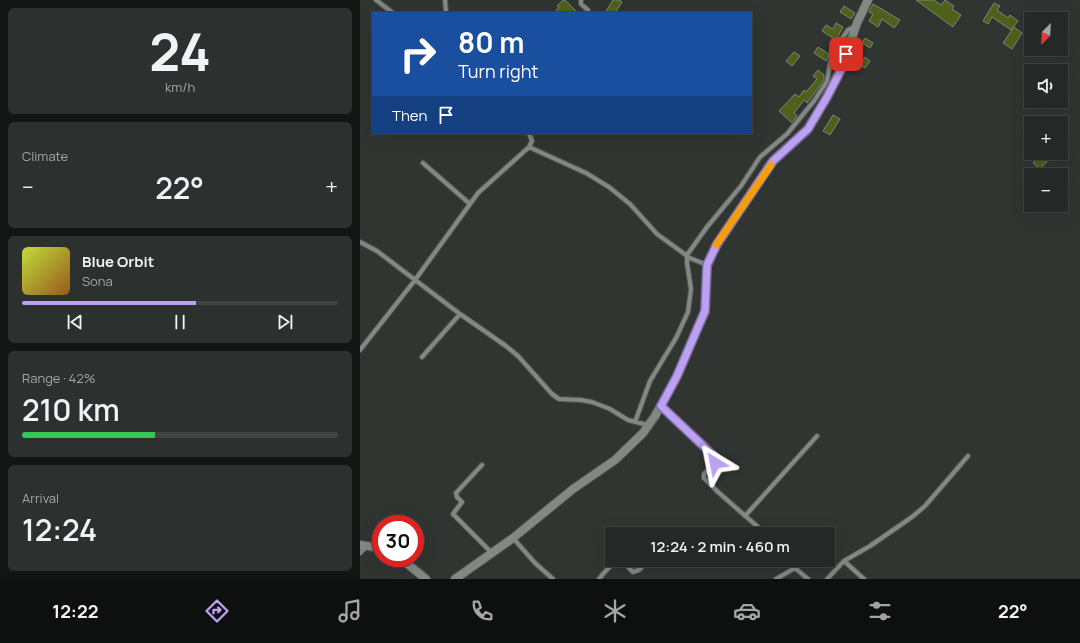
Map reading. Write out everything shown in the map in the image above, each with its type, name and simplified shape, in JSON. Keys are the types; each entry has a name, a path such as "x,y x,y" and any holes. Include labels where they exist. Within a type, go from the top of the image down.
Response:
{"street":[{"path":"376,0 391,12"},
{"path":"445,0 446,11"},
{"path":"581,0 581,4 588,10 588,12"},
{"path":"455,579 512,538 573,489 615,460 630,447 648,425 661,406 677,376 705,311 707,265 717,244 773,161 808,129 842,68 856,26 868,0"},
{"path":"635,422 650,381 676,338 688,312 691,290 687,256 707,227 741,186 760,157 787,134 814,101 826,81 831,58 841,40 848,30 856,26"},
{"path":"360,350 478,193 529,147 532,141 529,134"},
{"path":"529,147 586,173 609,187 630,204 657,234 687,256 707,265"},
{"path":"423,163 470,204"},
{"path":"360,242 377,251 518,356 552,394 559,399 592,402 610,409 628,420 648,425"},
{"path":"422,357 460,314"},
{"path":"661,406 715,457 715,463 704,474 704,478 758,527"},
{"path":"745,516 817,436"},
{"path":"827,579 844,561 870,546 912,517 925,506 968,456"},
{"path":"482,465 456,493 457,497 462,502 453,514 492,552"},
{"path":"512,538 535,563 554,579"},
{"path":"844,561 864,579"},
{"path":"411,567 426,579"},
{"path":"599,579 610,567"},
{"path":"628,567 633,572 639,570 642,567"},
{"path":"776,579 795,568 808,579"}],"building":[{"path":"565,0 577,12 555,12 559,7 557,6"},
{"path":"613,0 619,0 622,2 616,12 606,12"},
{"path":"916,0 934,0 941,5 945,0 954,6 952,9 961,15 953,27"},
{"path":"994,3 1000,6 997,10 1008,18 1010,15 1018,21 1011,30 992,17 988,24 983,21"},
{"path":"873,4 900,20 894,28 882,19 878,27 869,21 873,14 869,12"},
{"path":"844,6 855,13 851,19 840,12"},
{"path":"836,23 843,27 836,40 822,31 826,25 833,29"},
{"path":"1014,27 1022,33 1012,49 1003,43"},
{"path":"865,38 873,43 870,48 862,43"},
{"path":"818,47 829,54 826,61 814,53"},
{"path":"794,52 800,56 792,66 786,61"},
{"path":"865,57 870,61 865,68 860,65"},
{"path":"818,70 824,75 824,80 807,103 804,100 794,113 797,116 792,123 779,111 795,94 799,97 804,90 806,92 817,79 813,76"},
{"path":"833,115 840,119 830,135 823,131"},
{"path":"1036,160 1048,160 1041,168 1033,163"}],"slow traffic":[{"path":"716,245 771,165"}],"route":[{"path":"715,463 715,457 661,406 677,376 705,311 707,265 717,244 773,161 808,129 842,68 846,54"}]}
